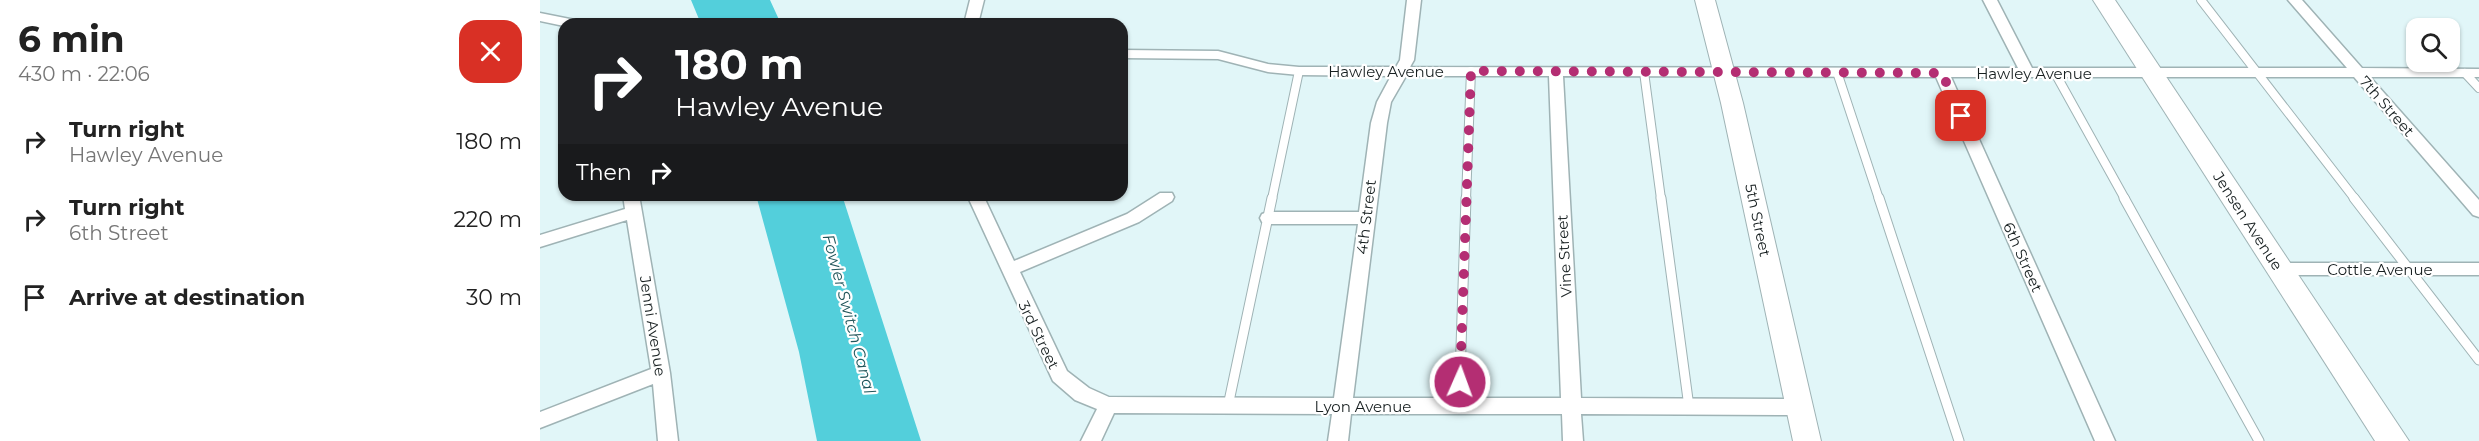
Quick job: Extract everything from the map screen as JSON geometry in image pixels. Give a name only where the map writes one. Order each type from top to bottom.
[{"type":"main road","name":"Jensen Avenue","points":[[2104,0],[2394,441]]},
{"type":"street","points":[[972,18],[977,0]]},
{"type":"street","name":"4th Street","points":[[1338,441],[1365,218],[1384,102],[1407,60],[1414,0]]},
{"type":"street","name":"5th Street","points":[[1705,0],[1724,71],[1807,441]]},
{"type":"street","points":[[1990,0],[2028,73]]},
{"type":"street","name":"7th Street","points":[[2295,0],[2479,211]]},
{"type":"street","points":[[540,17],[558,21]]},
{"type":"street","name":"Hawley Avenue","points":[[1128,54],[1218,55],[1268,68],[1299,71],[2472,73]]},
{"type":"street","name":"Vine Street","points":[[1556,71],[1573,441]]},
{"type":"street","name":"6th Street","points":[[1942,73],[2105,441]]},
{"type":"street","points":[[1009,270],[1133,218],[1166,197]]},
{"type":"street","name":"3rd Street","points":[[978,201],[1060,376],[1082,394],[1108,405]]},
{"type":"street","name":"Jenni Avenue","points":[[540,241],[632,204],[661,373],[668,441]]},
{"type":"street","points":[[1268,218],[1365,218]]},
{"type":"street","name":"Cottle Avenue","points":[[2280,269],[2479,269]]},
{"type":"street","points":[[540,420],[661,373]]},
{"type":"street","points":[[1091,441],[1108,405]]},
{"type":"street","name":"Lyon Avenue","points":[[1108,405],[1799,407]]},
{"type":"lane","points":[[2201,0],[2479,360]]},
{"type":"lane","points":[[1228,406],[1299,71]]},
{"type":"lane","points":[[1459,406],[1471,71]]},
{"type":"lane","points":[[1644,72],[1689,407]]},
{"type":"lane","points":[[1837,72],[1959,441]]},
{"type":"lane","points":[[2055,73],[2259,441]]},
{"type":"lane","points":[[2472,73],[2479,88]]},
{"type":"water","points":[[691,0],[770,0],[778,18],[698,18]]},
{"type":"water","name":"Fowler Switch Canal","points":[[758,201],[844,201],[921,441],[817,441],[799,352]]},
{"type":"route","points":[[1460,382],[1471,71],[1942,73],[1961,116]]}]
